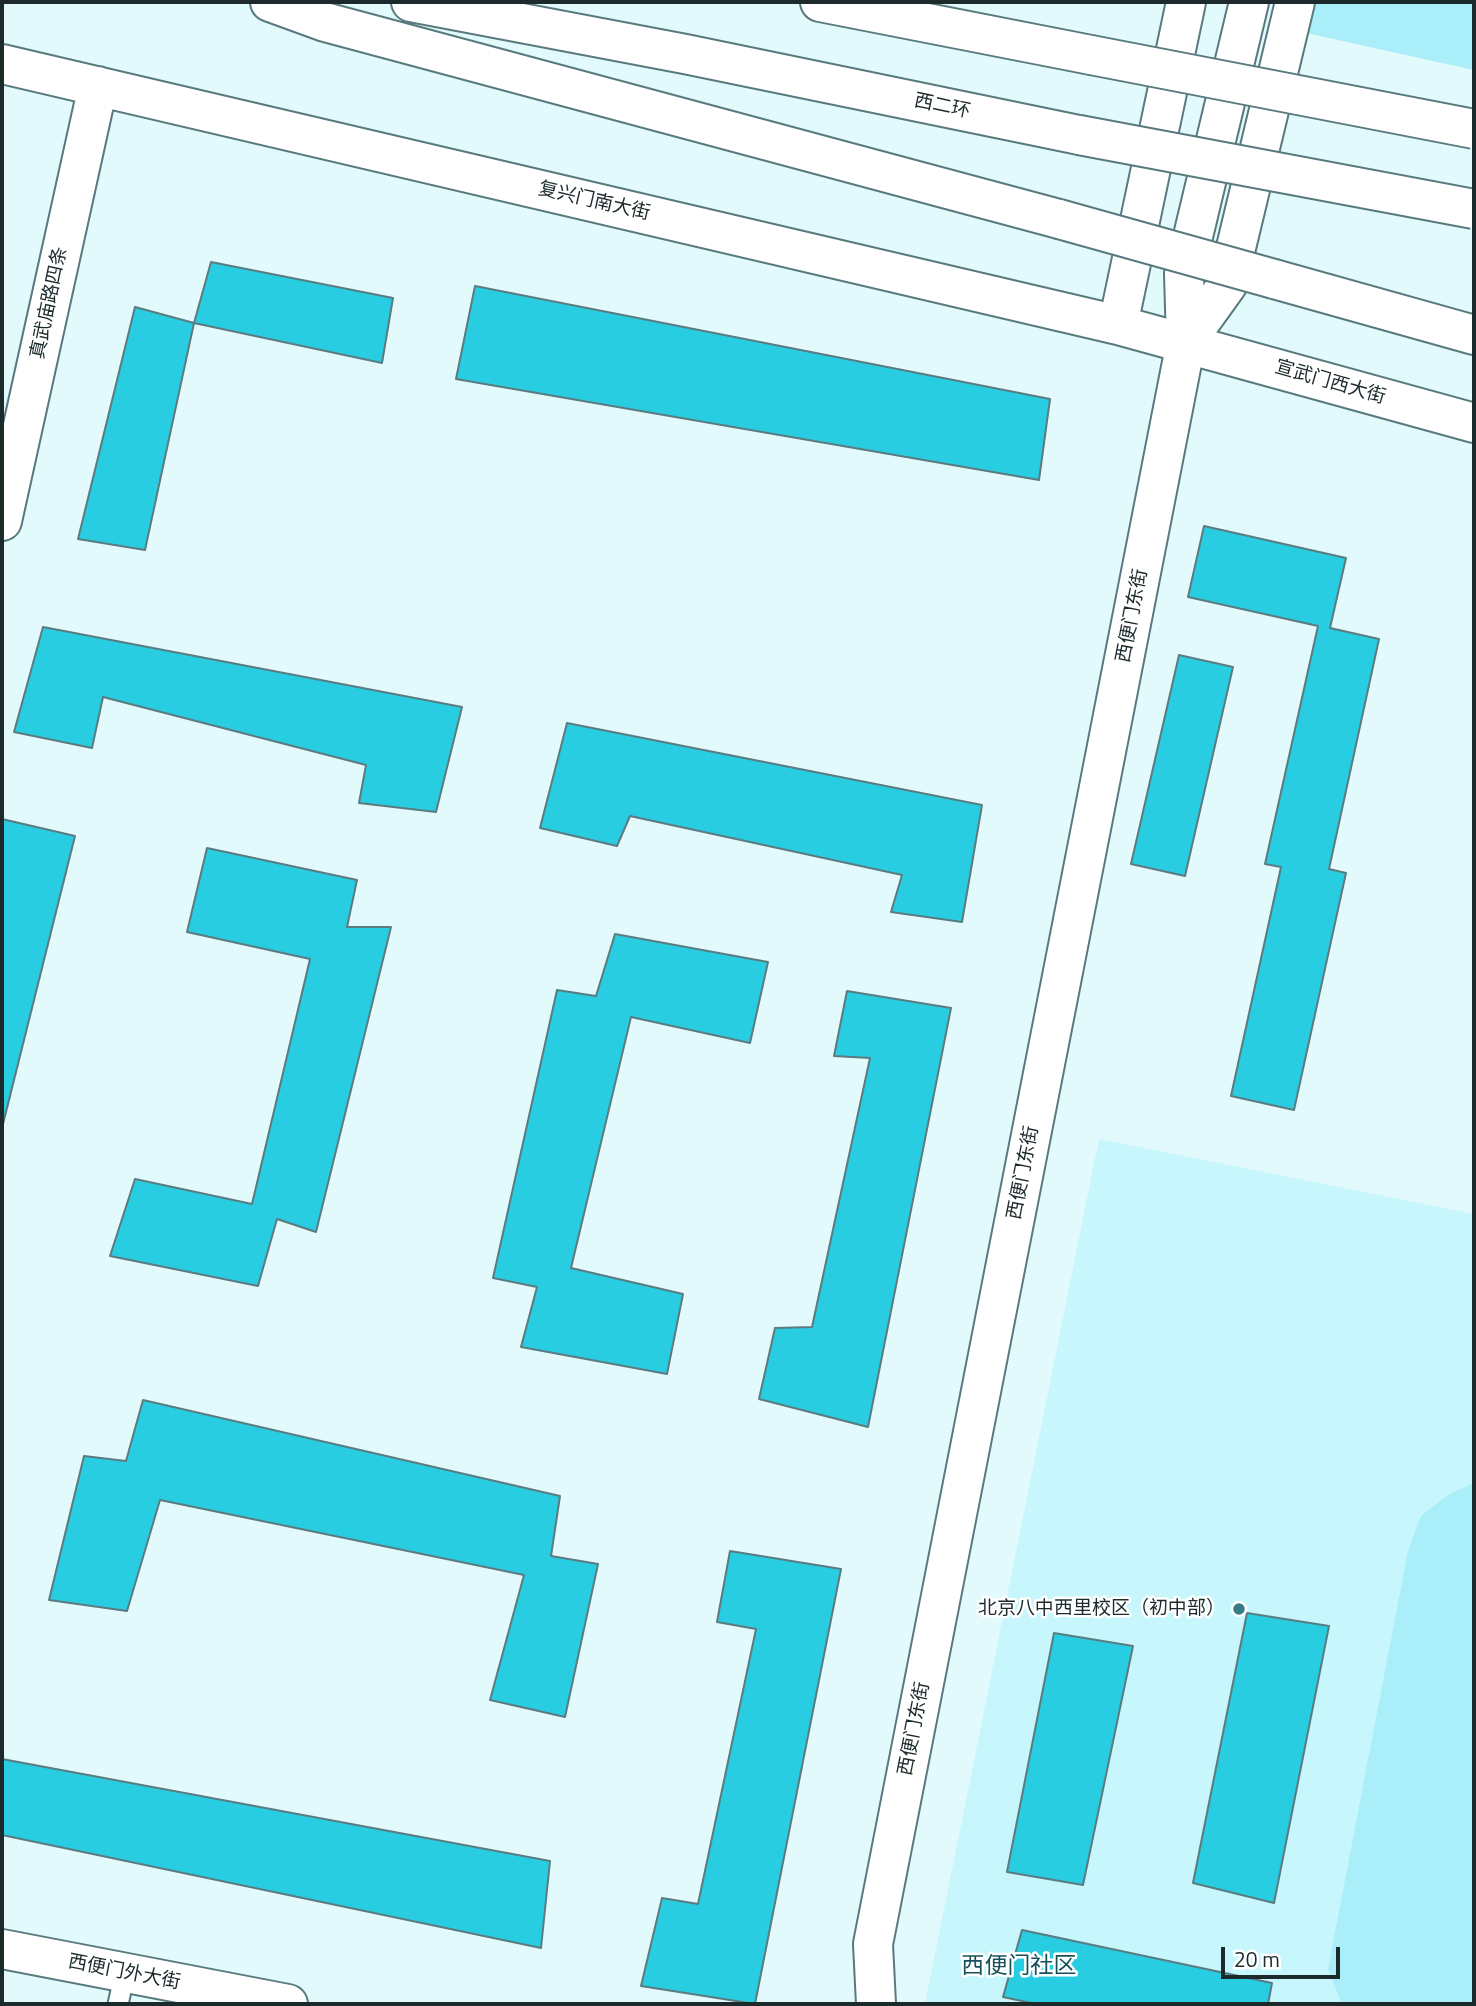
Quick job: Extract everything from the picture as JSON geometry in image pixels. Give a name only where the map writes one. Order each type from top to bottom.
[{"type":"main road","points":[[270,2],[378,37],[1059,219],[1474,335]]},
{"type":"main road","name":"西二环","points":[[411,2],[685,54],[1079,135],[1474,209]]},
{"type":"main road","points":[[820,2],[1474,130]]},
{"type":"main road","points":[[1118,325],[1186,2]]},
{"type":"main road","name":"西便门东街","points":[[876,2004],[873,1944],[1186,342],[1184,274],[1250,2]]},
{"type":"main road","name":"西便门东街","points":[[1186,342],[1227,285],[1296,2]]},
{"type":"main road","name":"复兴门南大街","points":[[2,64],[1186,342]]},
{"type":"main road","name":"真武庙路四条","points":[[2,521],[99,86]]},
{"type":"main road","name":"宣武门西大街","points":[[1186,342],[1474,423]]},
{"type":"main road","name":"西便门外大街","points":[[2,1949],[122,1989],[288,2004]]},
{"type":"shaded area","points":[[1314,2],[1474,2],[1474,70],[1306,33]]},
{"type":"shaded area","name":"北京八中西里校区（初中部）","points":[[1099,1139],[1474,1214],[1474,2004],[925,2004]]},
{"type":"shaded area","points":[[1474,1483],[1474,2004],[1342,2004],[1328,1969],[1408,1551],[1421,1516],[1448,1495]]},
{"type":"building","points":[[211,262],[393,298],[382,363],[194,323]]},
{"type":"building","points":[[475,286],[1050,399],[1039,480],[456,379]]},
{"type":"building","points":[[135,307],[194,323],[145,550],[78,539]]},
{"type":"building","points":[[1204,526],[1346,558],[1330,628],[1379,639],[1329,869],[1346,873],[1294,1110],[1231,1096],[1281,867],[1265,864],[1318,626],[1188,597]]},
{"type":"building","points":[[43,627],[462,707],[436,812],[359,803],[366,765],[103,697],[92,748],[14,732]]},
{"type":"building","points":[[1179,655],[1233,667],[1185,876],[1131,864]]},
{"type":"building","points":[[567,723],[982,805],[962,922],[891,912],[902,875],[630,816],[617,846],[540,828]]},
{"type":"building","points":[[2,819],[75,836],[2,1128]]},
{"type":"building","points":[[207,848],[357,880],[347,927],[391,927],[316,1232],[277,1219],[258,1286],[110,1256],[135,1179],[252,1204],[310,959],[187,932]]},
{"type":"building","points":[[615,934],[768,962],[750,1043],[631,1017],[571,1268],[683,1294],[667,1374],[521,1347],[537,1287],[493,1278],[557,990],[596,996]]},
{"type":"building","points":[[847,991],[951,1008],[868,1427],[759,1399],[775,1328],[812,1327],[870,1058],[834,1056]]},
{"type":"building","points":[[143,1400],[560,1496],[551,1556],[598,1564],[565,1717],[490,1700],[524,1575],[160,1500],[127,1611],[49,1600],[84,1456],[126,1461]]},
{"type":"building","points":[[730,1551],[841,1569],[755,2004],[641,1986],[662,1898],[698,1904],[756,1629],[717,1622]]},
{"type":"building","points":[[1247,1613],[1329,1626],[1274,1903],[1193,1883]]},
{"type":"building","points":[[1054,1633],[1133,1646],[1083,1885],[1007,1872]]},
{"type":"building","points":[[2,1759],[550,1861],[541,1948],[2,1835]]},
{"type":"building","points":[[1022,1930],[1272,1983],[1268,2004],[1036,2004],[1003,1997]]},
{"type":"place","name":"北京八中西里校区（初中部）","points":[[1239,1609]]},
{"type":"district","name":"西便门社区","points":[[1019,1967]]}]
